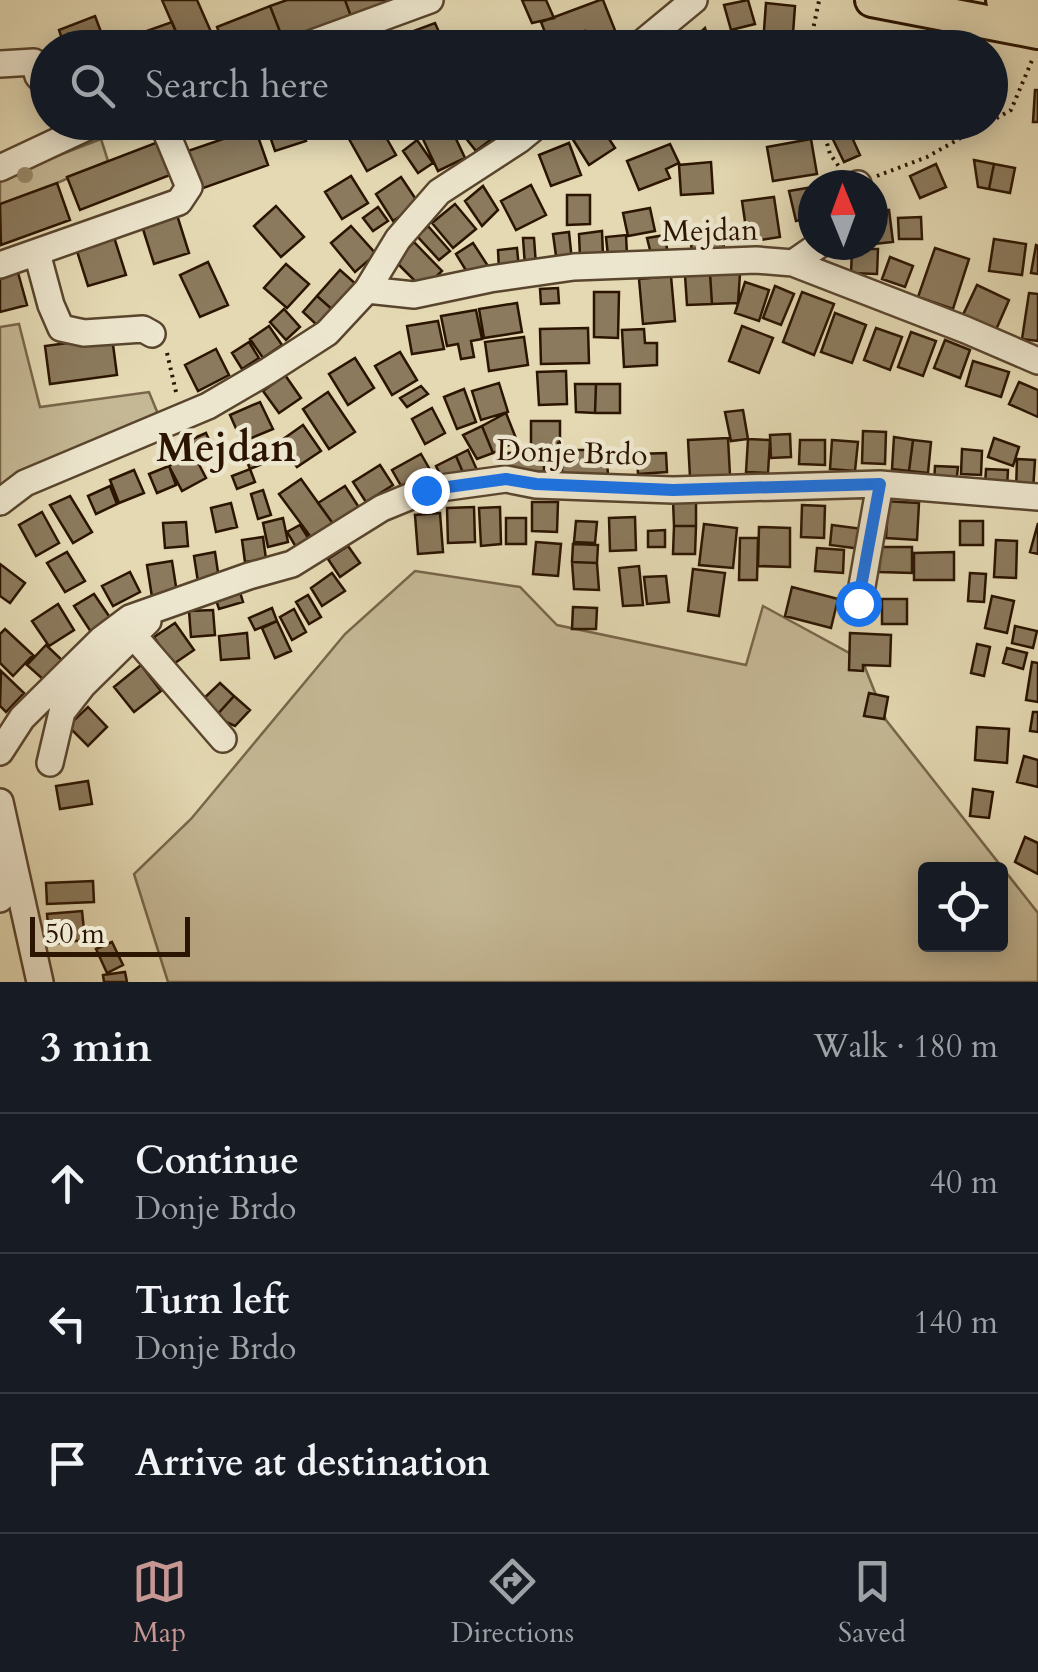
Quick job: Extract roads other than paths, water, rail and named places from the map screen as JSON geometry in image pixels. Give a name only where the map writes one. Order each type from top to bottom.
[{"type":"main road","points":[[872,0],[986,30]]},
{"type":"main road","points":[[1003,0],[1038,6]]},
{"type":"main road","points":[[1008,36],[1036,43]]},
{"type":"street","points":[[348,30],[430,0]]},
{"type":"street","points":[[658,30],[694,0]]},
{"type":"street","points":[[0,64],[30,62]]},
{"type":"street","points":[[0,168],[46,140]]},
{"type":"street","points":[[0,265],[179,202],[189,187],[169,140]]},
{"type":"street","points":[[0,502],[24,483],[185,416],[268,371],[326,333],[367,290],[398,239],[439,192],[519,140]]},
{"type":"street","points":[[37,253],[51,306],[62,328],[84,332],[143,330],[152,334]]},
{"type":"street","name":"Mejdan","points":[[367,290],[414,295],[574,267],[756,260],[792,264],[1038,361]]},
{"type":"street","points":[[792,264],[798,260]]},
{"type":"street","name":"Donje Brdo","points":[[0,752],[22,718],[102,639],[130,618],[292,564],[382,508],[426,490],[506,479],[536,484],[673,490],[880,484],[1038,497]]},
{"type":"street","points":[[858,603],[880,484]]},
{"type":"street","name":"Donje Brdo","points":[[50,763],[62,712],[82,685],[167,604]]},
{"type":"street","points":[[133,636],[223,739]]},
{"type":"street","points":[[0,802],[40,982]]},
{"type":"street","points":[[0,899],[12,854]]},
{"type":"district","name":"Mejdan","points":[[226,448]]}]
